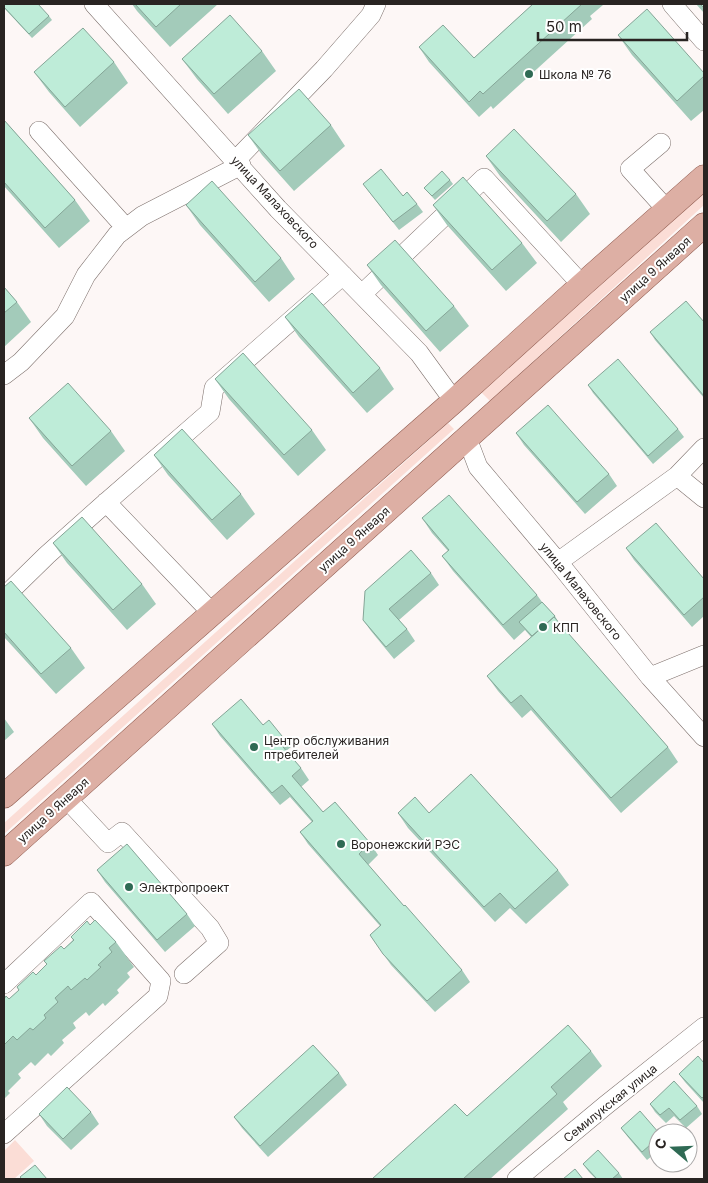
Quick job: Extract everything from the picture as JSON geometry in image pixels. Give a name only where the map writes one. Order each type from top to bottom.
[{"type":"main road","points":[[4,796],[454,401],[704,177]]},
{"type":"main road","name":"улица 9 Января","points":[[4,854],[704,225]]},
{"type":"street","name":"улица Малаховского","points":[[94,4],[278,209],[419,353],[454,401]]},
{"type":"street","points":[[4,376],[21,362],[65,316],[86,275],[117,235],[142,216],[238,163],[371,15],[376,4]]},
{"type":"street","points":[[672,4],[704,40]]},
{"type":"street","points":[[39,131],[126,228]]},
{"type":"street","points":[[661,143],[630,169],[667,210]]},
{"type":"street","points":[[362,294],[484,178],[582,285]]},
{"type":"street","points":[[4,597],[106,502],[210,412],[214,388],[343,275]]},
{"type":"street","name":"улица Малаховского","points":[[467,438],[478,467],[558,562],[650,677],[704,737]]},
{"type":"street","points":[[558,562],[677,476],[704,448]]},
{"type":"street","points":[[677,476],[704,498]]},
{"type":"street","points":[[106,502],[212,613]]},
{"type":"street","points":[[650,677],[704,655]]},
{"type":"street","points":[[66,798],[108,843],[122,832],[210,928],[219,943],[184,974]]},
{"type":"street","points":[[4,984],[92,902],[161,980],[158,996],[4,1134]]},
{"type":"street","name":"Семилукская улица","points":[[517,1179],[704,1027]]},
{"type":"shaded area","points":[[704,191],[704,205],[490,401],[480,391]]},
{"type":"shaded area","points":[[448,423],[454,429],[4,834],[4,823]]},
{"type":"shaded area","points":[[15,1140],[34,1161],[14,1179],[4,1179],[4,1151]]},
{"type":"building","points":[[4,4],[38,4],[49,16],[29,34],[4,7]]},
{"type":"building","points":[[135,4],[181,4],[156,27]]},
{"type":"building","points":[[533,4],[582,4],[483,94],[480,91],[469,102],[419,47],[443,25],[474,58]]},
{"type":"building","points":[[647,9],[704,73],[704,76],[677,101],[618,35]]},
{"type":"building","points":[[230,15],[262,51],[214,94],[182,59]]},
{"type":"building","points":[[83,28],[114,62],[65,107],[34,72]]},
{"type":"building","points":[[299,89],[331,125],[280,171],[248,135]]},
{"type":"building","points":[[4,120],[75,200],[45,228],[4,182]]},
{"type":"building","points":[[514,129],[576,194],[547,221],[486,156]]},
{"type":"building","points":[[381,169],[403,196],[407,192],[417,204],[393,222],[363,184]]},
{"type":"building","points":[[442,171],[450,180],[432,196],[424,188]]},
{"type":"building","points":[[463,177],[522,243],[492,270],[433,205]]},
{"type":"building","points":[[212,181],[281,258],[255,282],[186,205]]},
{"type":"building","points":[[395,240],[454,306],[426,331],[367,265]]},
{"type":"building","points":[[4,287],[17,302],[4,313]]},
{"type":"building","points":[[312,293],[380,368],[353,393],[285,317]]},
{"type":"building","points":[[686,301],[704,322],[704,396],[650,332]]},
{"type":"building","points":[[243,353],[312,430],[284,455],[215,379]]},
{"type":"building","points":[[618,359],[678,429],[648,456],[588,385]]},
{"type":"building","points":[[68,383],[111,431],[72,466],[29,418]]},
{"type":"building","points":[[548,405],[609,474],[577,502],[516,433]]},
{"type":"building","points":[[182,429],[241,494],[212,520],[154,455]]},
{"type":"building","points":[[449,495],[537,595],[503,625],[442,556],[449,550],[422,518]]},
{"type":"building","points":[[82,517],[142,584],[113,610],[53,543]]},
{"type":"building","points":[[656,523],[704,579],[704,597],[684,615],[626,548]]},
{"type":"building","points":[[411,550],[431,573],[389,609],[407,629],[386,647],[363,620],[365,591]]},
{"type":"building","points":[[11,581],[71,648],[41,674],[4,632],[4,587]]},
{"type":"building","points":[[542,602],[555,616],[532,636],[519,622]]},
{"type":"building","points":[[554,617],[668,747],[611,798],[521,695],[511,703],[487,676]]},
{"type":"building","points":[[241,699],[263,725],[269,720],[282,736],[277,740],[301,768],[292,776],[323,812],[335,802],[370,843],[359,854],[462,970],[427,1001],[383,954],[370,935],[381,925],[300,832],[313,821],[282,785],[272,793],[212,724]]},
{"type":"building","points":[[471,774],[558,870],[515,909],[500,893],[484,907],[398,813],[415,797],[429,813]]},
{"type":"building","points":[[127,844],[187,914],[157,940],[97,870]]},
{"type":"building","points":[[95,920],[116,942],[109,948],[112,952],[98,965],[101,967],[87,980],[85,978],[71,990],[68,986],[55,998],[58,1002],[44,1015],[46,1018],[33,1030],[30,1028],[17,1040],[13,1036],[4,1045],[4,999],[6,996],[9,999],[19,990],[17,987],[33,972],[36,975],[47,964],[44,961],[61,946],[64,949],[74,940],[71,937],[87,921],[90,925]]},
{"type":"building","points":[[568,1025],[591,1051],[551,1087],[557,1094],[463,1179],[372,1179],[455,1104],[467,1116]]},
{"type":"building","points":[[313,1045],[339,1073],[260,1146],[234,1117]]},
{"type":"building","points":[[698,1056],[704,1063],[704,1096],[702,1098],[679,1074]]},
{"type":"building","points":[[674,1081],[697,1106],[680,1120],[669,1108],[660,1115],[650,1104]]},
{"type":"building","points":[[67,1087],[91,1112],[63,1139],[39,1114]]},
{"type":"building","points":[[640,1111],[650,1123],[648,1123],[648,1147],[642,1152],[621,1128]]},
{"type":"building","points":[[598,1150],[619,1173],[612,1179],[597,1179],[583,1164]]},
{"type":"building","points":[[35,1165],[47,1179],[22,1179],[20,1177]]},
{"type":"building","points":[[575,1169],[583,1179],[563,1179]]},
{"type":"place","name":"Школа № 76","points":[[529,74]]},
{"type":"place","name":"КПП","points":[[543,627]]},
{"type":"place","name":"Центр обслуживания птребителей","points":[[254,747]]},
{"type":"place","name":"Воронежский РЭС","points":[[341,844]]},
{"type":"place","name":"Электропроект","points":[[129,887]]}]
